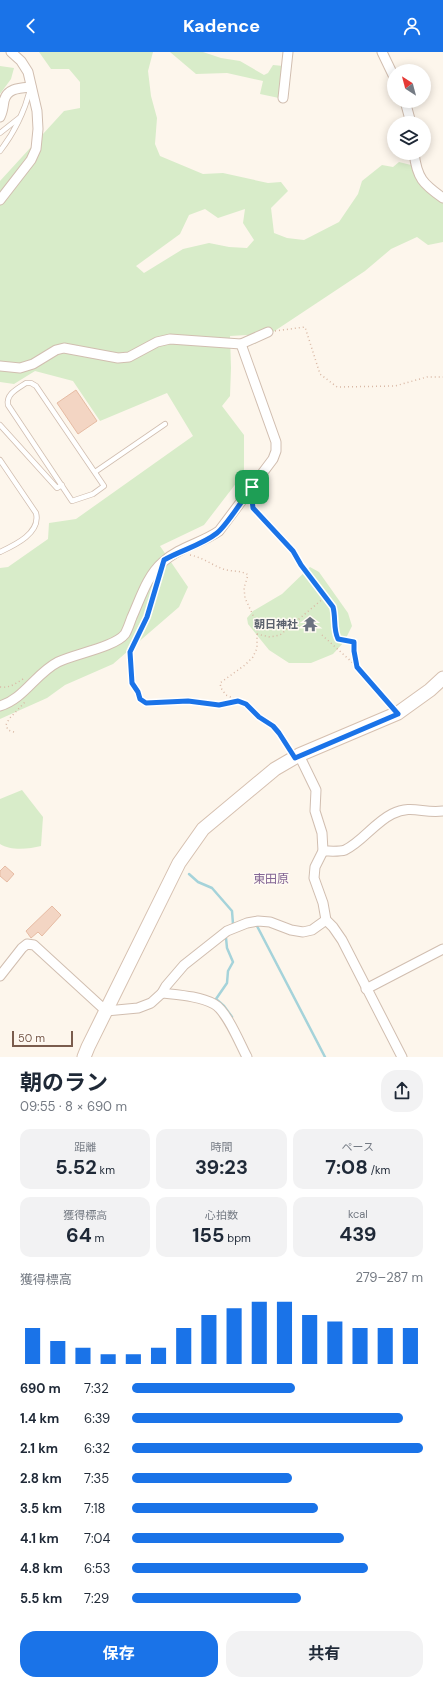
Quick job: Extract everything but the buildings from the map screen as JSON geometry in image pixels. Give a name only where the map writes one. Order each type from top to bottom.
[{"type":"street","points":[[0,200],[31,160],[36,149],[38,111],[28,72],[21,61],[11,52]]},
{"type":"street","points":[[283,98],[288,52]]},
{"type":"street","points":[[382,52],[388,64]]},
{"type":"street","points":[[0,117],[4,108],[6,95],[12,90],[31,87]]},
{"type":"street","points":[[416,160],[419,174],[426,187],[443,198]]},
{"type":"street","points":[[0,366],[20,368],[33,364],[56,350],[64,348],[118,358],[129,357],[157,342],[170,339],[241,344],[268,332]]},
{"type":"street","points":[[0,706],[20,695],[50,667],[59,662],[115,641],[124,634],[152,574],[164,560],[211,537],[219,531],[273,459],[276,451],[276,442],[241,344]]},
{"type":"street","points":[[84,1057],[179,863],[203,829],[275,769],[297,757],[398,714],[430,690],[443,678]]},
{"type":"street","points":[[297,757],[316,790],[315,811],[322,833],[323,851],[315,867],[314,878],[323,903],[326,920],[342,940],[402,1057]]},
{"type":"street","points":[[323,851],[344,850],[390,814],[412,808],[437,812],[443,811]]},
{"type":"street","points":[[0,976],[22,948],[27,944],[34,945],[106,1011],[138,1008],[151,1003],[162,993],[184,965],[227,931],[247,923],[270,922],[291,930],[303,932],[312,930],[326,920]]},
{"type":"street","points":[[366,989],[443,950]]},
{"type":"street","points":[[162,993],[198,999],[215,1004],[229,1023],[247,1057]]},
{"type":"lane","points":[[0,151],[11,137],[21,117],[31,87]]},
{"type":"lane","points":[[0,133],[21,117]]},
{"type":"lane","points":[[26,383],[31,383],[36,386],[104,486],[93,494],[72,501],[62,485],[8,405],[8,397],[10,394],[26,383]]},
{"type":"lane","points":[[95,472],[165,424]]},
{"type":"lane","points":[[0,425],[8,432],[57,488],[62,485]]},
{"type":"lane","points":[[0,460],[36,513],[38,519],[34,530],[0,552]]},
{"type":"path","points":[[268,332],[305,327],[320,374],[337,387],[395,386],[427,377],[443,377]]},
{"type":"path","points":[[252,487],[254,493],[252,500],[253,508],[293,551],[301,565],[333,607],[335,614],[335,633],[338,639],[354,642],[357,667]]},
{"type":"path","points":[[176,553],[197,556],[224,570],[245,572],[248,575],[244,588],[245,598],[257,624],[256,648],[253,657],[220,683],[226,695],[246,704],[259,717],[273,726],[297,757]]},
{"type":"path","points":[[158,579],[147,617],[130,652],[132,683],[138,692],[140,699],[146,703],[188,701],[219,705],[238,701]]},
{"type":"path","points":[[257,634],[270,637],[280,635],[325,597]]},
{"type":"path","points":[[322,635],[357,667],[398,714]]},
{"type":"path","points":[[0,687],[13,685],[24,679]]},
{"type":"path","points":[[14,732],[8,730],[6,725],[8,719],[21,708],[29,697]]},
{"type":"green space","points":[[39,52],[153,52],[148,71],[151,96],[157,118],[155,144],[160,156],[203,174],[223,173],[268,183],[281,182],[288,191],[271,208],[274,233],[287,238],[304,240],[339,222],[358,194],[362,181],[382,165],[393,167],[399,162],[415,166],[418,181],[443,195],[443,242],[428,245],[417,237],[391,249],[365,271],[255,344],[247,335],[230,336],[230,396],[222,406],[244,435],[244,473],[204,525],[160,546],[188,587],[179,607],[113,664],[65,685],[47,698],[0,719],[0,568],[8,567],[48,539],[49,523],[76,519],[193,436],[167,393],[100,421],[73,381],[35,371],[14,384],[0,382],[0,181],[64,111],[80,108],[80,82],[69,69],[51,69]],"holes":[[[205,209],[218,218],[245,209],[243,223],[254,240],[247,248],[229,247],[209,243],[183,249],[144,273],[136,266],[180,234],[189,215]]]},
{"type":"green space","points":[[170,52],[203,52],[221,58],[240,61],[264,75],[268,73],[273,65],[283,66],[279,98],[260,94],[263,81],[227,73],[196,74]]},
{"type":"green space","points":[[0,66],[14,68],[11,79],[0,94]]},
{"type":"green space","points":[[310,567],[319,572],[348,613],[352,626],[344,642],[333,654],[311,663],[289,663],[269,650],[248,624],[247,618],[253,611],[282,594]]},
{"type":"green space","points":[[22,790],[43,817],[41,846],[26,849],[9,848],[0,844],[0,799]]},
{"type":"waterway","points":[[189,874],[198,882],[212,888],[232,911],[233,924]]},
{"type":"waterway","points":[[257,926],[325,1057]]},
{"type":"waterway","points":[[226,938],[227,948],[233,962],[228,971],[227,983],[216,999],[224,1006],[232,1017]]},
{"type":"place","name":"朝日神社","points":[[310,624]]},
{"type":"district","name":"東田原","points":[[271,879]]},
{"type":"route","points":[[252,487],[254,493],[252,500],[253,508],[298,557],[301,565],[333,607],[336,625],[335,633],[338,639],[342,641],[352,640],[354,642],[357,667],[398,714],[295,758],[273,726],[259,717],[246,704],[238,701],[219,705],[188,701],[146,703],[140,699],[138,692],[132,683],[130,652],[147,617],[164,560],[211,537],[219,531],[252,487]]}]
